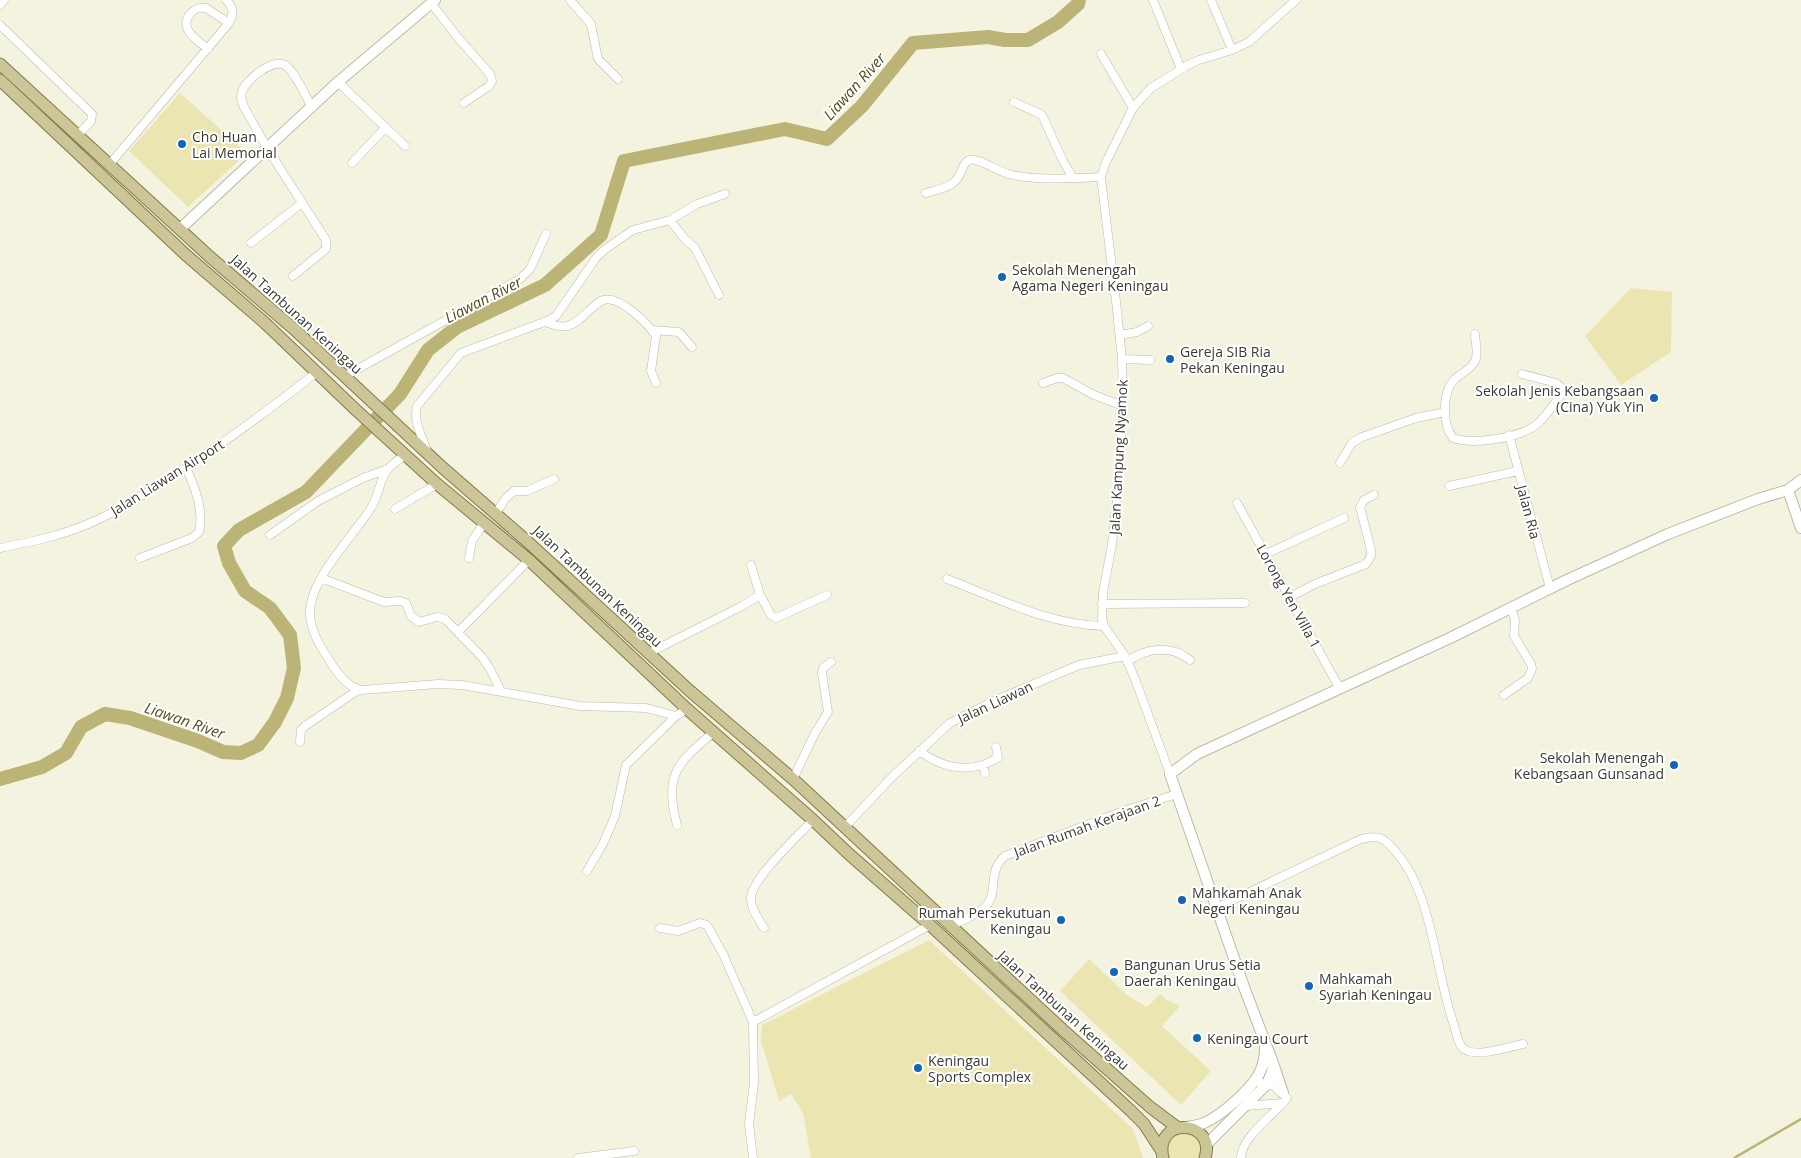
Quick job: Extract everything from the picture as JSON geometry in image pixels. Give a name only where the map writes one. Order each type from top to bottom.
[{"type":"main road","name":"Jalan Tambunan Keningau","points":[[0,64],[210,258],[294,330],[720,718],[792,779],[950,926],[1143,1101],[1181,1127],[1199,1132],[1204,1138],[1207,1153]]},
{"type":"main road","name":"Jalan Tambunan Keningau","points":[[2,86],[186,255],[265,323],[387,439],[437,484],[529,560],[688,709],[850,855],[930,924],[1131,1111],[1144,1124],[1162,1154]]},
{"type":"main road","points":[[440,464],[444,478],[482,520]]},
{"type":"main road","points":[[1162,1154],[1166,1136],[1181,1127]]},
{"type":"street","points":[[0,5],[4,0]]},
{"type":"street","points":[[109,164],[229,23],[233,14],[232,7],[226,0]]},
{"type":"street","points":[[570,0],[591,24],[598,60],[618,79]]},
{"type":"street","points":[[1153,0],[1181,69]]},
{"type":"street","points":[[1211,0],[1232,50]]},
{"type":"street","name":"Jalan Kampung Nyamok","points":[[1284,1098],[1146,706],[1126,659],[1104,626],[1102,604],[1116,515],[1123,406],[1120,335],[1101,178],[1106,162],[1133,108],[1151,88],[1199,60],[1232,50],[1255,38],[1296,0]]},
{"type":"street","points":[[180,229],[338,82],[433,1],[459,39],[488,71],[491,77],[492,81],[489,86],[464,103]]},
{"type":"street","points":[[208,49],[189,32],[186,24],[187,17],[195,9],[206,8],[229,23]]},
{"type":"street","points":[[0,25],[91,112],[93,116],[78,135]]},
{"type":"street","points":[[1101,54],[1133,108]]},
{"type":"street","points":[[293,276],[326,249],[327,244],[267,148],[242,100],[242,91],[251,78],[272,66],[284,64],[290,70],[312,107]]},
{"type":"street","points":[[338,82],[404,146]]},
{"type":"street","points":[[1014,102],[1042,115],[1073,178]]},
{"type":"street","points":[[352,163],[385,128]]},
{"type":"street","points":[[926,193],[944,187],[957,179],[966,162],[971,159],[1011,175],[1023,177],[1101,178]]},
{"type":"street","points":[[428,453],[417,424],[417,406],[458,356],[556,316],[596,258],[604,250],[633,230],[670,220],[697,204],[725,194]]},
{"type":"street","points":[[251,243],[302,203]]},
{"type":"street","points":[[670,220],[684,238],[695,248],[719,295]]},
{"type":"street","points":[[345,376],[520,279],[530,268],[546,234]]},
{"type":"street","points":[[544,322],[557,326],[568,326],[577,321],[600,301],[608,299],[620,302],[652,330],[656,336],[651,371],[656,383]]},
{"type":"street","points":[[1120,335],[1137,332],[1148,326]]},
{"type":"street","points":[[652,330],[679,332],[692,347]]},
{"type":"street","points":[[1475,334],[1475,362],[1454,380],[1449,387],[1445,399],[1445,412],[1450,436],[1454,439],[1479,440],[1525,431],[1538,423],[1563,391],[1556,383],[1522,374]]},
{"type":"street","points":[[1122,359],[1150,360]]},
{"type":"street","name":"Jalan Liawan Airport","points":[[0,548],[48,538],[89,524],[130,503],[186,467],[276,404],[317,372]]},
{"type":"street","points":[[1043,383],[1063,378],[1094,395],[1123,406]]},
{"type":"street","points":[[1340,463],[1352,443],[1362,437],[1416,418],[1445,412]]},
{"type":"street","name":"Jalan Ria","points":[[1509,435],[1550,588]]},
{"type":"street","points":[[270,535],[318,501],[363,478],[388,469],[405,455]]},
{"type":"street","points":[[140,558],[192,538],[199,532],[200,513],[198,499],[186,467]]},
{"type":"street","points":[[358,690],[345,681],[337,672],[320,646],[314,633],[310,606],[321,578],[372,508],[388,469]]},
{"type":"street","points":[[1449,486],[1518,471]]},
{"type":"street","points":[[496,513],[506,498],[514,491],[527,491],[554,479]]},
{"type":"street","points":[[1170,774],[1198,754],[1450,638],[1550,588],[1668,534],[1758,499],[1788,490],[1801,480]]},
{"type":"street","points":[[395,509],[437,484]]},
{"type":"street","points":[[1788,490],[1801,528]]},
{"type":"street","points":[[1290,597],[1315,584],[1366,564],[1371,556],[1371,550],[1360,507],[1364,500],[1374,495]]},
{"type":"street","name":"Lorong Yen Villa 1","points":[[1238,503],[1340,689]]},
{"type":"street","points":[[1266,554],[1344,518]]},
{"type":"street","points":[[469,558],[472,541],[482,520]]},
{"type":"street","points":[[458,632],[529,560]]},
{"type":"street","points":[[752,565],[760,595],[771,615],[776,618],[826,595]]},
{"type":"street","points":[[321,578],[384,602],[400,601],[406,603],[411,616],[419,622],[441,617],[482,657],[501,691]]},
{"type":"street","points":[[947,579],[1049,618],[1077,625],[1104,626]]},
{"type":"street","points":[[649,653],[760,595]]},
{"type":"street","points":[[1102,604],[1245,603]]},
{"type":"street","points":[[1504,695],[1528,678],[1532,669],[1531,664],[1514,636],[1515,620],[1511,608]]},
{"type":"street","name":"Jalan Liawan","points":[[844,828],[919,751],[950,723],[972,711],[1079,665],[1126,659],[1147,651],[1158,650],[1182,653],[1190,660]]},
{"type":"street","points":[[792,779],[828,712],[822,674],[823,668],[831,662]]},
{"type":"street","points":[[300,742],[301,730],[305,726],[358,690],[447,684],[501,691],[580,706],[646,708],[676,716]]},
{"type":"street","points":[[587,871],[601,849],[615,816],[626,764],[676,716],[688,709]]},
{"type":"street","points":[[677,825],[672,805],[672,795],[678,767],[683,759],[714,732]]},
{"type":"street","points":[[919,751],[934,762],[953,768],[984,769],[998,758],[996,747]]},
{"type":"street","name":"Jalan Rumah Kerajaan 2","points":[[950,926],[980,911],[987,905],[996,866],[1005,856],[1126,810],[1176,794]]},
{"type":"street","points":[[764,928],[751,902],[751,893],[754,885],[813,820]]},
{"type":"street","points":[[1216,908],[1361,839],[1380,837],[1404,860],[1416,882],[1429,926],[1451,1018],[1460,1045],[1464,1050],[1476,1054],[1523,1044]]},
{"type":"street","points":[[660,928],[678,931],[700,923],[707,925],[721,949],[752,1022],[754,1083],[749,1124],[754,1158]]},
{"type":"street","points":[[752,1022],[930,924]]},
{"type":"street","name":"Jalan Kampung Nyamok","points":[[1181,1127],[1199,1125],[1214,1118],[1238,1098],[1259,1074],[1264,1061],[1264,1041]]},
{"type":"street","points":[[1207,1153],[1244,1106],[1267,1084],[1272,1072],[1273,1063]]},
{"type":"street","points":[[1254,1081],[1274,1086],[1284,1098]]},
{"type":"street","points":[[1244,1106],[1284,1098]]},
{"type":"street","points":[[1241,1158],[1242,1147],[1284,1098]]},
{"type":"street","points":[[1255,1105],[1265,1111],[1265,1122]]},
{"type":"street","points":[[578,1158],[634,1151]]},
{"type":"shaded area","points":[[180,93],[247,153],[188,207],[129,151]]},
{"type":"shaded area","points":[[1631,288],[1672,292],[1671,352],[1621,385],[1585,336]]},
{"type":"shaded area","name":"Keningau Sports Complex","points":[[929,940],[1133,1129],[1143,1158],[811,1158],[803,1113],[791,1094],[779,1101],[761,1041],[762,1025]]},
{"type":"shaded area","points":[[1089,959],[1128,996],[1147,1007],[1160,994],[1167,1000],[1180,1006],[1162,1026],[1211,1071],[1181,1105],[1060,991]]},
{"type":"shaded area","points":[[1185,1131],[1196,1138],[1200,1145],[1198,1158],[1169,1158],[1167,1148],[1170,1140],[1172,1137]]},
{"type":"waterway","name":"Liawan River","points":[[0,779],[42,767],[66,753],[81,727],[105,714],[130,718],[198,741],[223,752],[241,753],[258,745],[275,722],[287,698],[294,668],[290,635],[270,608],[245,591],[229,563],[224,546],[239,530],[306,492],[400,394],[428,350],[457,327],[545,285],[601,235],[624,161],[785,129],[827,139],[862,106],[913,43],[988,37],[1005,40],[1028,40],[1058,22],[1078,4],[1079,0]]},
{"type":"waterway","points":[[1734,1158],[1801,1119]]},
{"type":"place","name":"Cho Huan Lai Memorial","points":[[182,144]]},
{"type":"place","name":"Sekolah Menengah Agama Negeri Keningau","points":[[1002,277]]},
{"type":"place","name":"Gereja SIB Ria Pekan Keningau","points":[[1170,359]]},
{"type":"place","name":"Sekolah Jenis Kebangsaan (Cina) Yuk Yin","points":[[1654,398]]},
{"type":"place","name":"Sekolah Menengah Kebangsaan Gunsanad","points":[[1674,765]]},
{"type":"place","name":"Mahkamah Anak Negeri Keningau","points":[[1182,900]]},
{"type":"place","name":"Rumah Persekutuan Keningau","points":[[1061,920]]},
{"type":"place","name":"Bangunan Urus Setia Daerah Keningau","points":[[1114,972]]},
{"type":"place","name":"Mahkamah Syariah Keningau","points":[[1309,986]]},
{"type":"place","name":"Keningau Court","points":[[1197,1038]]},
{"type":"place","name":"Keningau Sports Complex","points":[[918,1068]]}]
